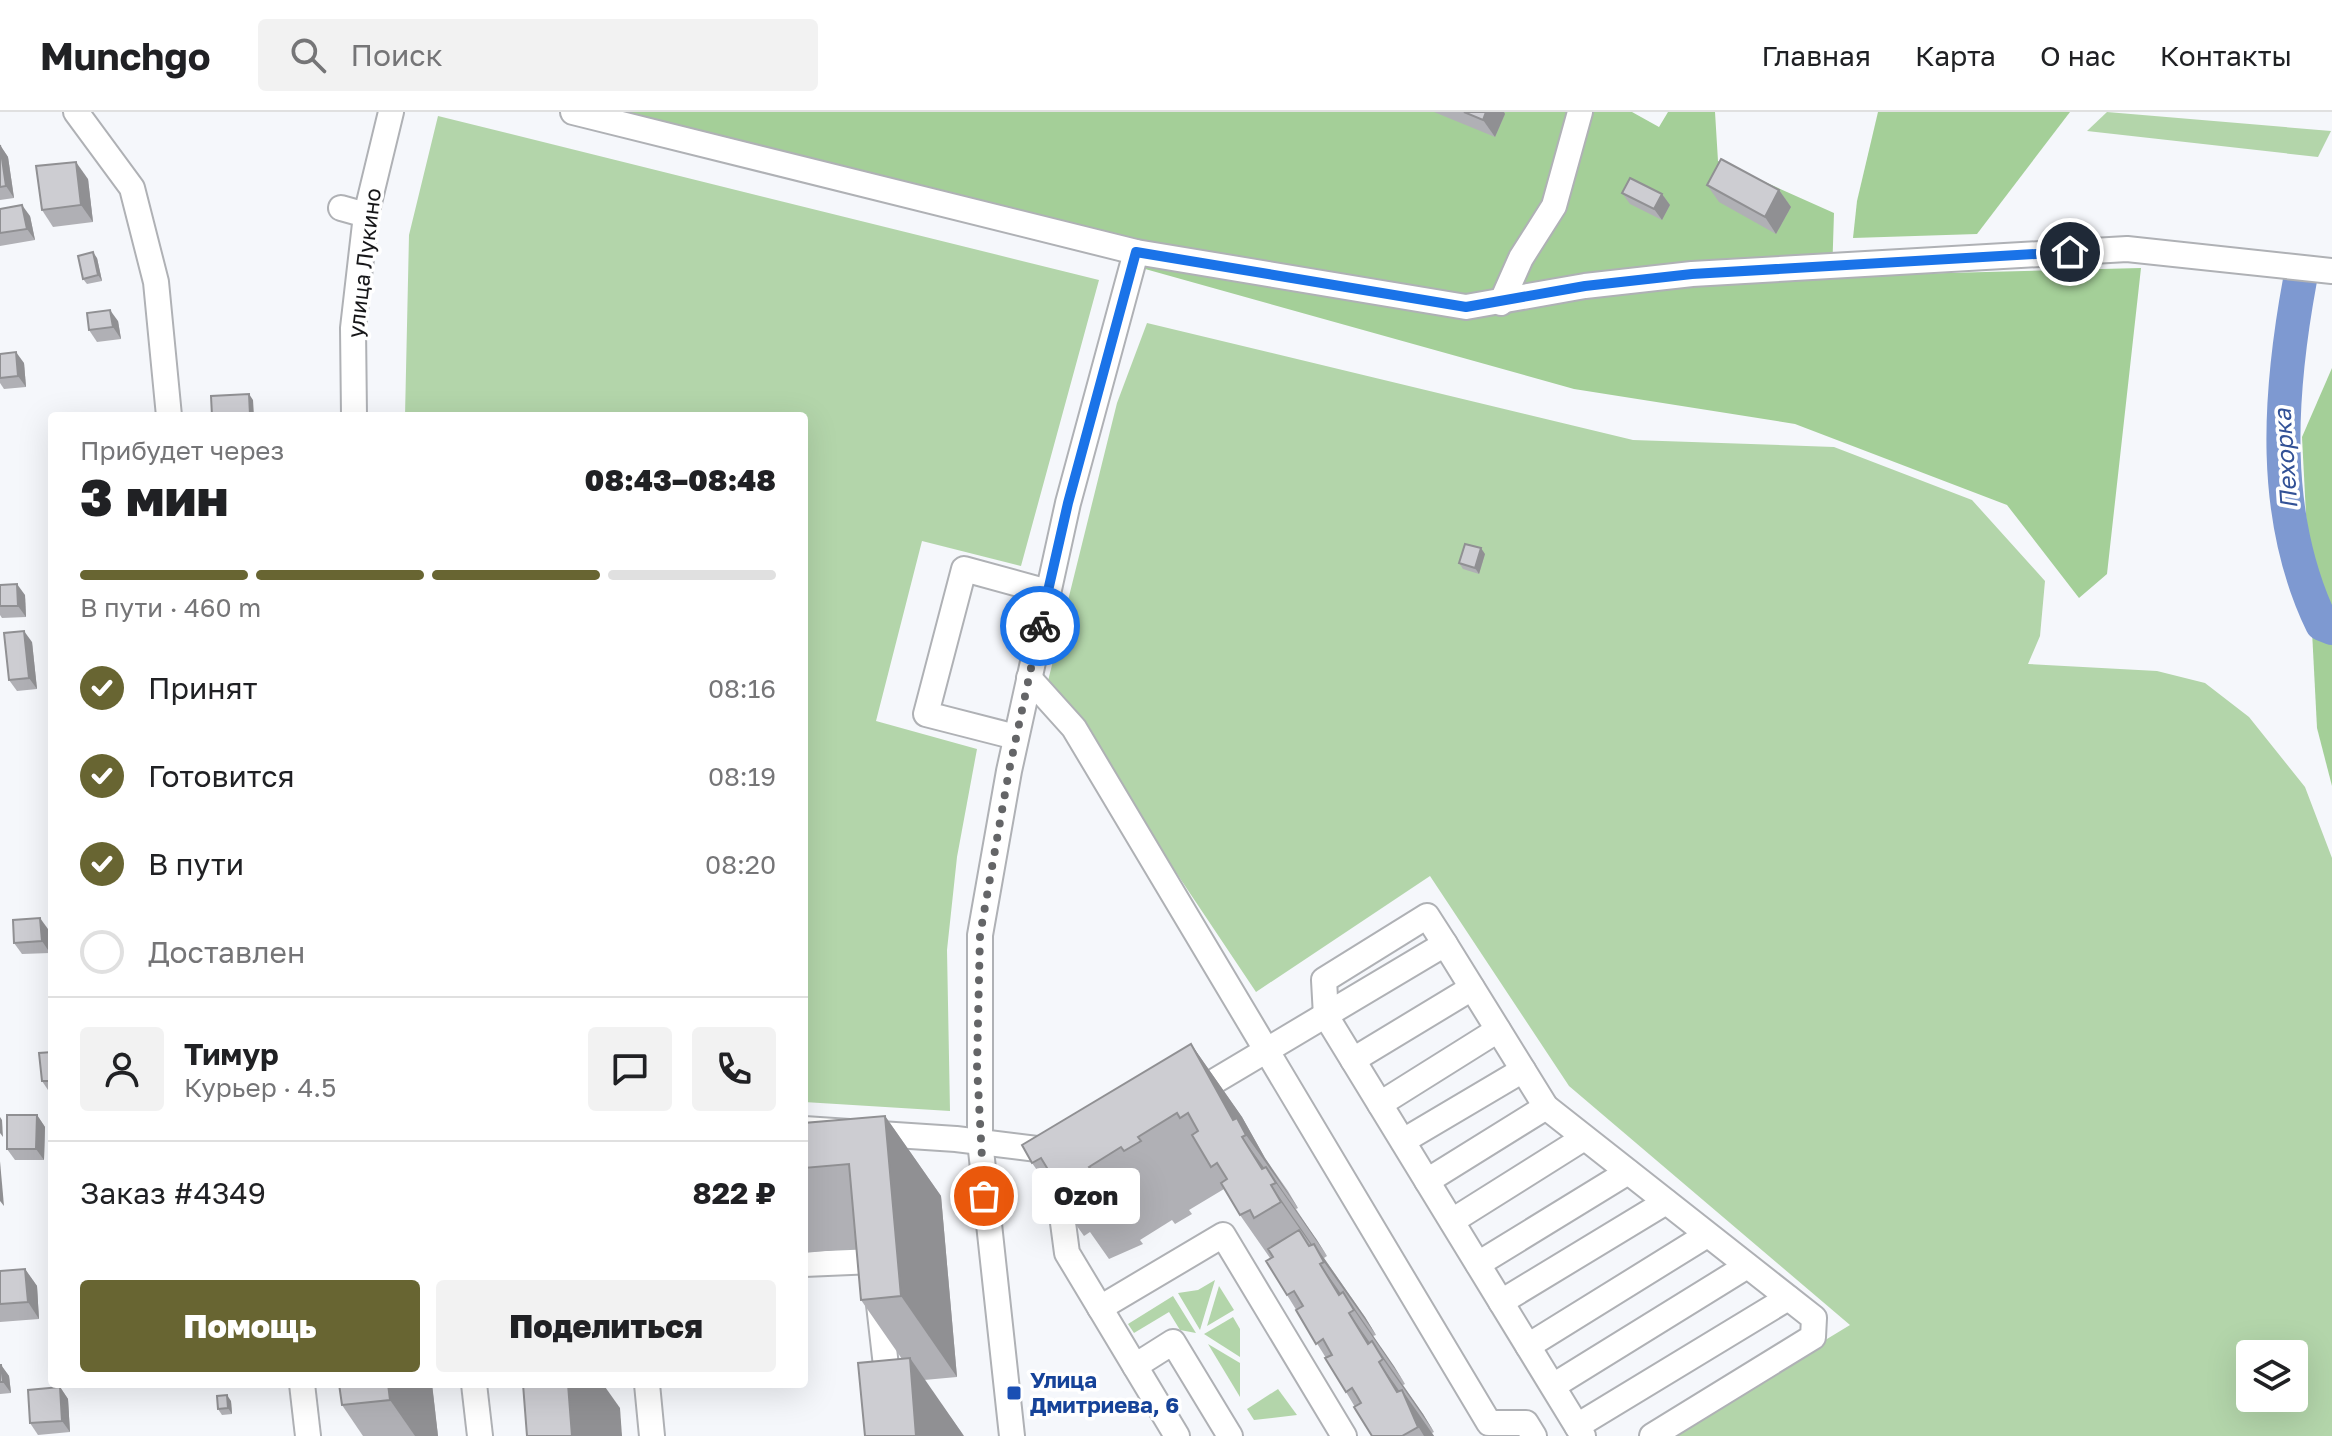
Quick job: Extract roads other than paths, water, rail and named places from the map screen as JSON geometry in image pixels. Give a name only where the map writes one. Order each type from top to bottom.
[{"type":"street","points":[[76,112],[132,188],[156,282],[169,412]]},
{"type":"street","name":"улица Лукино","points":[[354,412],[353,328],[366,215],[391,112]]},
{"type":"street","points":[[573,112],[1136,252],[1466,307],[1585,286],[1692,274],[2127,249],[2332,271]]},
{"type":"street","points":[[1501,303],[1521,258],[1554,206],[1580,112]]},
{"type":"street","points":[[341,208],[366,215]]},
{"type":"street","points":[[1012,1436],[980,1141],[977,1066],[980,935],[1016,737],[1071,488],[1136,252]]},
{"type":"street","points":[[1016,737],[926,714],[964,569],[1048,592]]},
{"type":"street","points":[[1029,678],[1074,728],[1493,1430],[1526,1423],[1534,1436]]},
{"type":"street","points":[[1652,1436],[1813,1337],[1814,1318],[1546,1107],[1427,916],[1324,980],[1326,1016],[1580,1431],[1788,1298]]},
{"type":"street","points":[[1168,1109],[1445,944]]},
{"type":"street","points":[[1353,1060],[1472,988]]},
{"type":"street","points":[[1380,1104],[1498,1030]]},
{"type":"street","points":[[1403,1141],[1523,1070]]},
{"type":"street","points":[[1427,1181],[1546,1107]]},
{"type":"street","points":[[808,1129],[1065,1150],[1065,1245],[1177,1436]]},
{"type":"street","points":[[1452,1221],[1584,1138]]},
{"type":"street","points":[[1478,1264],[1628,1172]]},
{"type":"street","points":[[1501,1302],[1666,1202]]},
{"type":"street","points":[[1100,1308],[1223,1235],[1344,1436]]},
{"type":"street","points":[[1528,1346],[1707,1235]]},
{"type":"street","points":[[808,1264],[874,1261],[894,1436]]},
{"type":"street","points":[[1553,1386],[1747,1266]]},
{"type":"street","points":[[1135,1366],[1173,1342],[1230,1436]]},
{"type":"street","points":[[302,1388],[308,1436]]},
{"type":"street","points":[[474,1388],[480,1436]]},
{"type":"street","points":[[647,1388],[652,1436]]},
{"type":"waterway","name":"Пехорка","points":[[2300,280],[2284,410],[2287,498],[2305,583],[2322,624],[2332,628]]},
{"type":"place","name":"Ozon","points":[[984,1196]]},
{"type":"place","name":"Улица Дмитриева, 6","points":[[1014,1393]]}]
